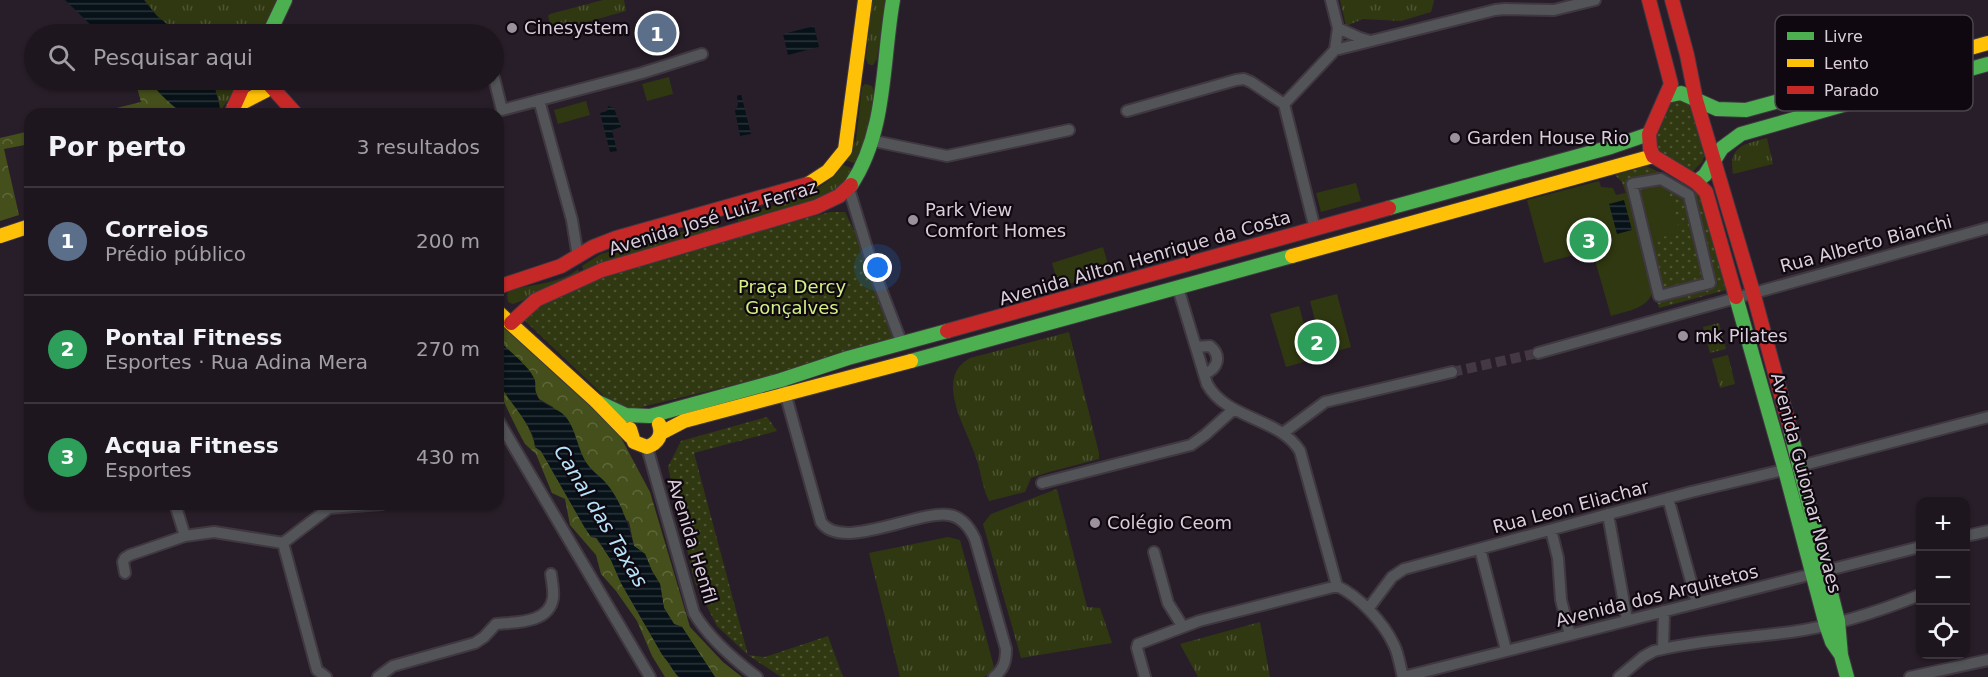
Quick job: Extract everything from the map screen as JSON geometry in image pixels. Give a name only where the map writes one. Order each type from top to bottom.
[{"type":"street","points":[[274,24],[285,0]]},
{"type":"street","name":"Avenida José Luiz Ferraz","points":[[511,323],[540,298],[575,285],[602,270],[827,203],[849,189],[874,141],[865,0]]},
{"type":"street","name":"Avenida José Luiz Ferraz","points":[[504,284],[561,266],[593,247],[616,238],[803,187],[828,171],[845,150],[893,0]]},
{"type":"street","points":[[1331,0],[1338,28],[1335,50]]},
{"type":"street","points":[[1284,104],[1335,50],[1496,10],[1554,10],[1595,0]]},
{"type":"street","points":[[1649,0],[1671,84],[1649,134],[1653,156]]},
{"type":"street","name":"Avenida Guiomar Novaes","points":[[1672,0],[1696,99],[1753,292],[1800,466],[1819,572]]},
{"type":"street","points":[[1338,28],[1373,42]]},
{"type":"street","points":[[1973,47],[1988,43]]},
{"type":"street","points":[[504,109],[642,73],[702,54]]},
{"type":"street","points":[[1973,68],[1988,64]]},
{"type":"street","points":[[1127,111],[1244,79],[1284,104],[1315,229]]},
{"type":"street","points":[[233,108],[241,90]]},
{"type":"street","points":[[235,108],[260,90]]},
{"type":"street","points":[[265,90],[266,97],[288,108]]},
{"type":"street","points":[[497,90],[501,108]]},
{"type":"street","points":[[1667,96],[1681,93],[1710,108],[1723,111],[1746,110],[1775,102]]},
{"type":"street","points":[[539,100],[572,220],[578,257]]},
{"type":"street","points":[[1696,182],[1708,173],[1713,159],[1727,143],[1741,134],[1821,111]]},
{"type":"street","points":[[874,141],[947,156],[1069,130]]},
{"type":"street","name":"Avenida Ailton Henrique da Costa","points":[[644,417],[699,404],[848,358],[1611,147],[1649,134]]},
{"type":"street","name":"Avenida Guiomar Novaes","points":[[1653,156],[1696,182],[1707,192],[1785,470],[1819,572],[1832,623],[1841,640],[1840,655],[1847,677]]},
{"type":"street","name":"Avenida Ailton Henrique da Costa","points":[[660,436],[684,421],[1021,332],[1653,156]]},
{"type":"street","points":[[1661,179],[1689,195],[1710,283],[1659,296],[1632,184],[1661,179]]},
{"type":"street","points":[[849,189],[874,271],[902,344]]},
{"type":"street","points":[[724,208],[731,233]]},
{"type":"street","points":[[1358,217],[1364,236]]},
{"type":"street","points":[[0,236],[24,228]]},
{"type":"street","name":"Rua Alberto Bianchi","points":[[1538,353],[1988,228]]},
{"type":"street","points":[[1178,288],[1204,374],[1213,393],[1234,409],[1283,433],[1295,443],[1304,461],[1337,586]]},
{"type":"street","points":[[1014,313],[1021,332]]},
{"type":"street","points":[[504,317],[596,401],[640,446],[647,447],[657,443],[660,436],[658,423],[644,417],[626,416],[596,401]]},
{"type":"street","points":[[1196,346],[1210,346],[1216,352],[1215,367],[1204,374]]},
{"type":"street","points":[[1283,433],[1325,402],[1452,372]]},
{"type":"street","points":[[781,380],[821,522],[825,528],[834,531],[857,532],[939,514],[956,517],[964,523],[975,539],[1005,649],[1005,664],[994,677]]},
{"type":"street","points":[[747,389],[752,403]]},
{"type":"street","points":[[1042,483],[1191,445],[1234,409]]},
{"type":"street","points":[[631,437],[631,425],[644,417]]},
{"type":"street","name":"Rua Leon Eliachar","points":[[1368,609],[1397,572],[1668,498],[1988,417]]},
{"type":"street","points":[[504,430],[650,677]]},
{"type":"street","name":"Avenida Henfil","points":[[650,462],[660,436]]},
{"type":"street","name":"Avenida Henfil","points":[[647,447],[694,613],[701,626],[714,640],[757,677]]},
{"type":"street","points":[[1668,498],[1696,603]]},
{"type":"street","points":[[177,510],[184,536]]},
{"type":"street","points":[[125,573],[123,562],[125,558],[184,536],[226,532],[283,543],[324,510]]},
{"type":"street","points":[[1608,514],[1627,620]]},
{"type":"street","points":[[1551,530],[1558,558],[1561,600],[1570,635]]},
{"type":"street","points":[[1970,535],[1988,531]]},
{"type":"street","points":[[283,543],[317,675]]},
{"type":"street","name":"Avenida dos Arquitetos","points":[[1403,677],[1916,548]]},
{"type":"street","points":[[1480,549],[1506,650]]},
{"type":"street","points":[[1154,552],[1168,603],[1183,627]]},
{"type":"street","points":[[378,677],[393,666],[476,643],[496,624],[532,620],[547,610],[551,604],[554,596],[551,574]]},
{"type":"street","points":[[1145,677],[1137,644],[1183,627],[1337,586],[1348,591],[1368,609],[1389,635],[1395,647],[1403,677]]},
{"type":"street","points":[[1619,677],[1648,653],[1738,637],[1792,632],[1832,623],[1916,596]]},
{"type":"street","points":[[1663,649],[1664,611]]},
{"type":"street","points":[[1910,677],[1988,660]]},
{"type":"green space","points":[[144,0],[277,0],[266,24],[167,24]]},
{"type":"green space","points":[[603,0],[624,0],[626,11],[552,30],[548,16],[550,14]]},
{"type":"green space","points":[[872,0],[885,0],[877,59],[873,65],[868,64],[866,59]]},
{"type":"green space","points":[[1340,0],[1434,1],[1431,12],[1401,21],[1363,19],[1346,26]]},
{"type":"green space","points":[[669,77],[673,94],[647,101],[642,84]]},
{"type":"green space","points":[[865,84],[872,86],[874,91],[871,126],[858,164],[845,160],[856,140],[862,87]]},
{"type":"green space","points":[[138,90],[159,90],[178,108],[116,108],[141,102]]},
{"type":"green space","points":[[216,90],[235,90],[222,108],[220,108]]},
{"type":"green space","points":[[1677,96],[1687,103],[1692,111],[1706,153],[1702,162],[1692,172],[1658,157],[1656,147],[1658,124],[1665,110]]},
{"type":"green space","points":[[586,101],[590,115],[558,124],[554,110]]},
{"type":"green space","points":[[24,132],[24,145],[4,149],[19,215],[0,221],[0,138]]},
{"type":"green space","points":[[1767,138],[1773,164],[1733,174],[1732,165],[1735,152],[1751,142]]},
{"type":"green space","points":[[843,165],[854,169],[843,185],[829,196],[740,224],[738,222],[738,217],[742,214],[784,203],[823,185]]},
{"type":"green space","points":[[1646,166],[1701,192],[1726,290],[1659,308],[1638,230],[1622,182],[1615,175]]},
{"type":"green space","points":[[1599,181],[1601,187],[1613,188],[1616,195],[1625,193],[1629,195],[1653,288],[1652,295],[1638,308],[1611,316],[1592,250],[1544,263],[1527,200]]},
{"type":"green space","points":[[1356,183],[1361,201],[1321,212],[1316,193]]},
{"type":"green space","points":[[1667,184],[1680,233],[1645,241],[1633,193]]},
{"type":"green space","name":"Praça Dercy Gonçalves","points":[[830,212],[845,212],[874,271],[902,344],[621,412],[519,315],[563,294],[640,265]]},
{"type":"green space","points":[[714,223],[718,224],[718,230],[586,276],[582,266],[601,254]]},
{"type":"green space","points":[[1103,247],[1110,271],[1059,287],[1052,263]]},
{"type":"green space","points":[[578,269],[581,279],[513,304],[508,302],[509,290],[555,280]]},
{"type":"green space","points":[[1337,294],[1351,347],[1324,355],[1310,301]]},
{"type":"green space","points":[[1299,306],[1314,359],[1286,367],[1270,314]]},
{"type":"green space","points":[[1719,323],[1726,349],[1710,353],[1703,327]]},
{"type":"green space","points":[[504,324],[618,432],[650,492],[690,627],[723,662],[742,677],[715,677],[682,627],[674,624],[664,608],[660,584],[645,554],[634,546],[629,522],[623,517],[622,509],[605,482],[588,466],[553,407],[539,399],[535,390],[535,380],[529,370],[504,346]]},
{"type":"green space","points":[[1069,332],[1099,459],[1031,478],[1025,492],[989,501],[955,402],[954,377],[959,366],[970,358]]},
{"type":"green space","points":[[1728,355],[1735,384],[1720,388],[1712,359]]},
{"type":"green space","points":[[504,390],[531,432],[535,447],[541,451],[585,528],[596,538],[611,560],[621,583],[663,656],[679,677],[665,677],[652,656],[637,621],[601,574],[596,555],[570,525],[565,499],[552,493],[536,454],[525,444],[504,402]]},
{"type":"green space","points":[[767,417],[777,431],[694,453],[748,655],[717,626],[695,583],[668,467],[681,441]]},
{"type":"green space","points":[[1057,489],[1087,607],[1100,608],[1112,643],[1021,658],[983,524],[991,514]]},
{"type":"green space","points":[[948,537],[960,540],[994,667],[987,676],[982,677],[900,677],[869,553]]},
{"type":"green space","points":[[1260,622],[1270,677],[1198,677],[1180,644]]},
{"type":"green space","points":[[828,636],[843,677],[781,677],[748,655],[765,657]]},
{"type":"water","points":[[65,0],[144,0],[167,24],[90,24]]},
{"type":"water","points":[[814,26],[819,47],[788,55],[783,34]]},
{"type":"water","points":[[158,90],[216,90],[220,108],[177,108]]},
{"type":"water","points":[[741,94],[751,134],[740,136],[735,111],[738,105],[737,96]]},
{"type":"water","points":[[608,106],[614,108],[621,127],[612,130],[617,151],[610,152],[600,113],[607,111]]},
{"type":"water","points":[[1624,200],[1632,230],[1617,234],[1609,204]]},
{"type":"water","name":"Canal das Taxas","points":[[504,345],[533,376],[538,398],[562,413],[569,422],[584,459],[610,488],[619,504],[634,546],[645,554],[660,584],[664,608],[674,624],[682,627],[715,677],[679,677],[663,656],[621,583],[611,560],[597,538],[591,537],[541,451],[535,447],[526,422],[504,391]]},
{"type":"tunnel","points":[[1452,372],[1538,353]]},
{"type":"traffic: fast","points":[[274,24],[285,0]]},
{"type":"traffic: fast","points":[[851,185],[863,164],[877,119],[893,0]]},
{"type":"traffic: fast","points":[[1973,68],[1988,64]]},
{"type":"traffic: fast","points":[[1667,96],[1681,93],[1717,109],[1746,110],[1775,102]]},
{"type":"traffic: fast","points":[[1696,182],[1705,175],[1722,148],[1741,134],[1822,111]]},
{"type":"traffic: fast","points":[[1389,208],[1611,147],[1649,134]]},
{"type":"traffic: fast","points":[[911,361],[1292,256]]},
{"type":"traffic: fast","points":[[1736,297],[1826,625],[1832,642],[1841,655],[1847,677]]},
{"type":"traffic: fast","points":[[596,401],[626,415],[650,416],[947,331]]},
{"type":"traffic: fast","points":[[1789,425],[1838,621],[1841,655]]},
{"type":"traffic: slow","points":[[808,184],[828,171],[845,150],[865,0]]},
{"type":"traffic: slow","points":[[1973,47],[1988,43]]},
{"type":"traffic: slow","points":[[234,107],[266,90]]},
{"type":"traffic: slow","points":[[1292,256],[1653,156]]},
{"type":"traffic: slow","points":[[0,236],[24,228]]},
{"type":"traffic: slow","points":[[504,317],[596,401],[631,437]]},
{"type":"traffic: slow","points":[[661,433],[684,421],[911,361]]},
{"type":"traffic: slow","points":[[630,429],[634,442],[647,447],[659,438],[659,424]]},
{"type":"traffic: jam","points":[[1649,0],[1671,84],[1649,134],[1650,148],[1653,156],[1696,182],[1706,192],[1736,297]]},
{"type":"traffic: jam","points":[[1672,0],[1696,100],[1753,292],[1789,425]]},
{"type":"traffic: jam","points":[[233,108],[241,90]]},
{"type":"traffic: jam","points":[[274,90],[291,108]]},
{"type":"traffic: jam","points":[[504,285],[561,266],[593,247],[616,238],[808,184]]},
{"type":"traffic: jam","points":[[511,323],[536,300],[602,270],[816,207],[839,196],[851,185]]},
{"type":"traffic: jam","points":[[947,331],[1389,208]]},
{"type":"place","name":"Cinesystem","points":[[512,28]]},
{"type":"place","name":"Correios","points":[[657,33]]},
{"type":"place","name":"Garden House Rio","points":[[1455,138]]},
{"type":"place","name":"Park View Comfort Homes","points":[[913,220]]},
{"type":"place","name":"Acqua Fitness","points":[[1589,240]]},
{"type":"place","name":"mk Pilates","points":[[1683,336]]},
{"type":"place","name":"Pontal Fitness","points":[[1317,342]]},
{"type":"place","name":"Colégio Ceom","points":[[1095,523]]}]
